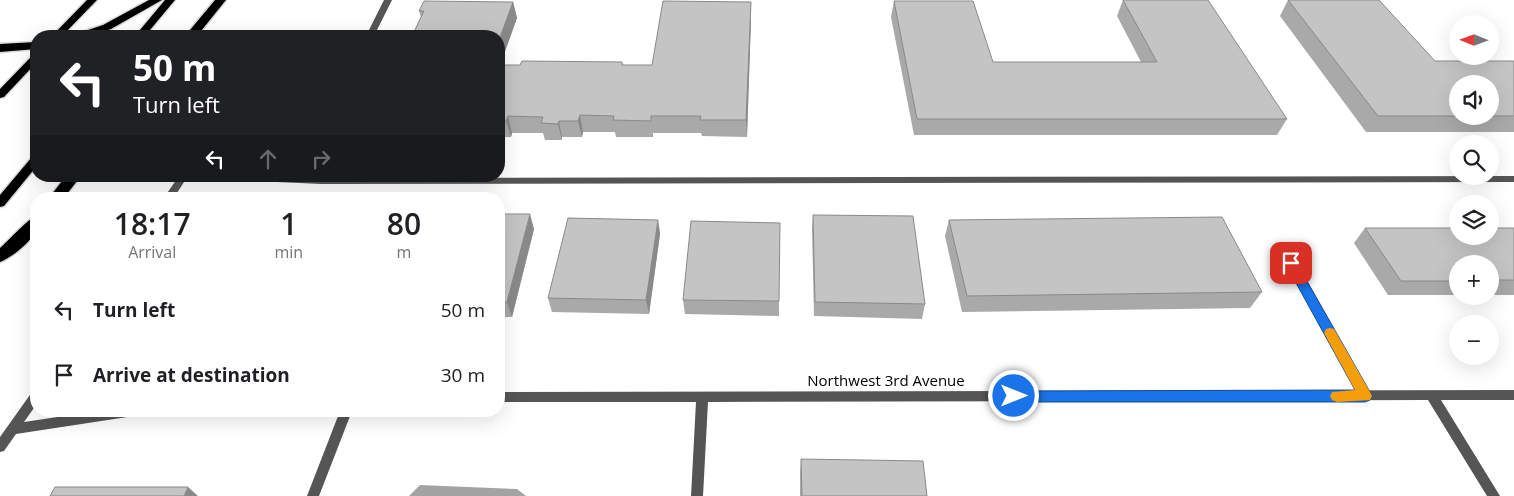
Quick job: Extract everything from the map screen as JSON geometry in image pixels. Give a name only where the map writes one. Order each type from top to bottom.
[{"type":"highway","points":[[98,30],[157,0]]},
{"type":"highway","points":[[196,30],[221,0]]},
{"type":"highway","points":[[0,48],[30,46]]},
{"type":"highway","points":[[61,192],[69,182]]},
{"type":"highway","points":[[0,256],[23,237],[30,228]]},
{"type":"main road","points":[[63,30],[92,0]]},
{"type":"main road","points":[[145,30],[170,0]]},
{"type":"main road","points":[[0,95],[30,64]]},
{"type":"main road","points":[[0,202],[30,167]]},
{"type":"street","points":[[373,30],[388,0]]},
{"type":"street","points":[[505,181],[1514,179]]},
{"type":"street","points":[[1282,246],[1365,396]]},
{"type":"street","name":"Northwest 3rd Avenue","points":[[505,397],[1514,395]]},
{"type":"street","points":[[1432,396],[1494,496]]},
{"type":"street","points":[[697,496],[702,397]]},
{"type":"street","points":[[0,447],[30,405]]},
{"type":"street","points":[[14,429],[94,417]]},
{"type":"street","points":[[313,496],[344,417]]},
{"type":"shaded area","points":[[420,485],[517,489],[526,496],[409,496]]},
{"type":"building","points":[[1123,0],[1208,0],[1287,119],[917,119],[894,1],[973,1],[993,62],[1157,62]]},
{"type":"building","points":[[1288,0],[1379,0],[1435,61],[1449,61],[1449,65],[1499,65],[1499,61],[1514,61],[1514,116],[1499,116],[1499,75],[1449,75],[1449,116],[1378,116]]},
{"type":"building","points":[[424,1],[513,2],[503,30],[415,30],[424,11],[419,11]]},
{"type":"building","points":[[663,1],[751,2],[746,120],[700,120],[701,116],[651,116],[651,121],[613,120],[614,116],[580,115],[578,121],[559,121],[558,124],[541,123],[543,117],[508,116],[505,121],[505,65],[520,65],[522,61],[622,62],[622,65],[652,65]]},
{"type":"building","points":[[505,214],[530,214],[507,302],[505,302]]},
{"type":"building","points":[[813,215],[913,216],[925,304],[815,302]]},
{"type":"building","points":[[1222,217],[1262,292],[967,296],[949,220]]},
{"type":"building","points":[[568,218],[658,220],[646,300],[548,298]]},
{"type":"building","points":[[691,221],[780,223],[779,301],[683,300]]},
{"type":"building","points":[[1365,228],[1449,228],[1449,245],[1499,245],[1499,228],[1514,228],[1514,280],[1499,280],[1499,255],[1449,255],[1449,281],[1401,281]]},
{"type":"building","points":[[801,459],[923,461],[927,496],[802,496]]},
{"type":"building","points":[[55,487],[188,487],[184,496],[50,496]]},
{"type":"slow traffic","points":[[1330,333],[1365,396],[1337,396]]},
{"type":"route","points":[[1014,396],[1365,396],[1291,263]]}]
